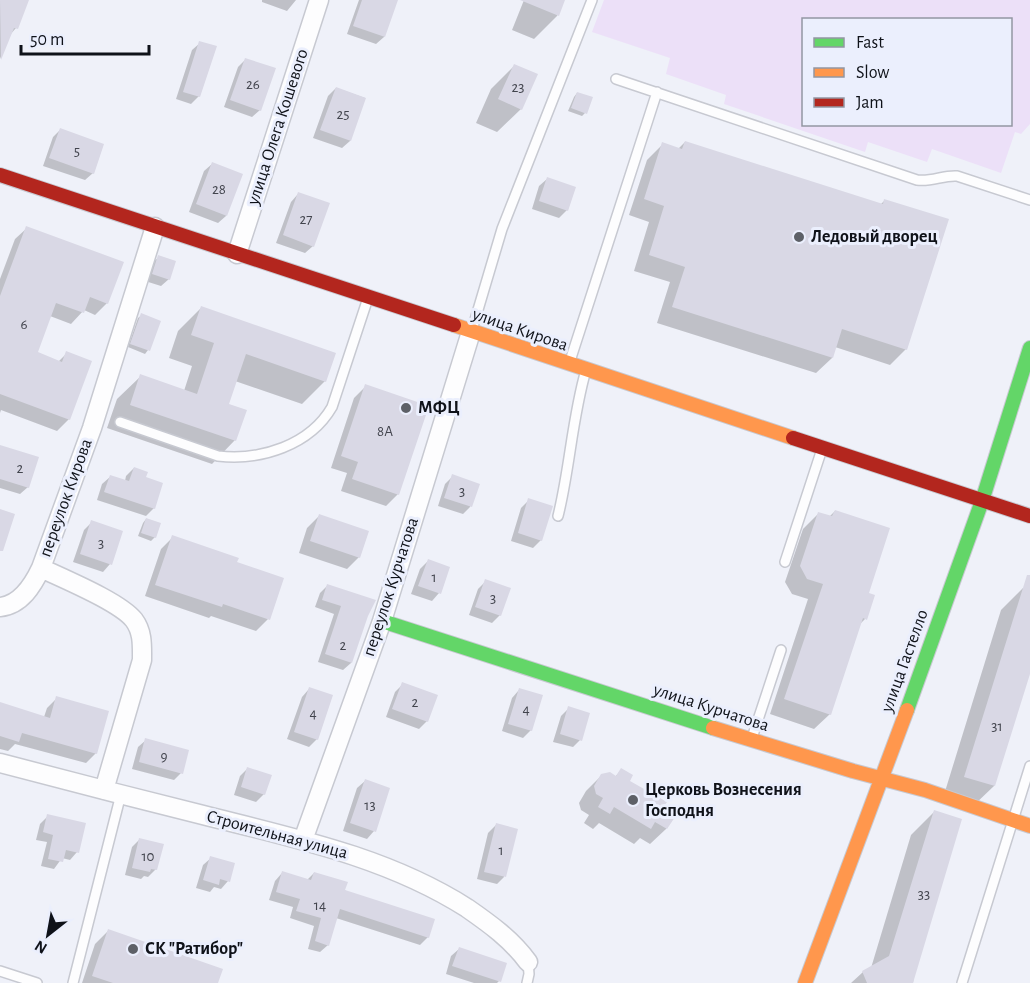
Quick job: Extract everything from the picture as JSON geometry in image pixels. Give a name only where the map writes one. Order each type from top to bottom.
[{"type":"street","name":"улица Олега Кошевого","points":[[237,254],[319,0]]},
{"type":"street","name":"улица Кирова","points":[[0,175],[1030,516]]},
{"type":"street","name":"переулок Кирова","points":[[113,792],[142,660],[143,640],[135,621],[122,608],[41,568],[92,428],[154,227]]},
{"type":"street","name":"переулок Курчатова","points":[[303,840],[382,621],[471,332]]},
{"type":"street","name":"улица Гастелло","points":[[805,983],[883,778],[982,501],[1030,348]]},
{"type":"street","points":[[0,607],[22,597],[33,584],[41,568]]},
{"type":"street","name":"улица Курчатова","points":[[382,621],[751,740],[925,790],[1030,826]]},
{"type":"street","name":"Строительная улица","points":[[0,764],[303,840],[365,858],[446,895],[489,923],[516,946],[528,962]]},
{"type":"lane","points":[[471,332],[502,229],[592,0]]},
{"type":"lane","points":[[616,79],[917,180],[927,182],[957,176],[1030,200]]},
{"type":"lane","points":[[569,365],[657,92]]},
{"type":"lane","points":[[120,422],[219,456],[234,458],[276,450],[298,441],[324,420],[332,407],[368,298]]},
{"type":"lane","points":[[558,516],[565,485],[576,404],[586,370]]},
{"type":"lane","points":[[785,562],[822,449]]},
{"type":"lane","points":[[751,740],[781,650]]},
{"type":"lane","points":[[962,983],[1030,766]]},
{"type":"lane","points":[[76,982],[113,792]]},
{"type":"lane","points":[[527,983],[528,962]]},
{"type":"lane","points":[[0,971],[37,983]]},
{"type":"shaded area","points":[[604,0],[1030,0],[1030,124],[1021,134],[1015,132],[1001,173],[932,149],[927,162],[868,142],[865,152],[724,104],[726,95],[666,74],[670,58],[592,32]]},
{"type":"building","points":[[0,0],[29,0],[18,29],[14,28],[1,60]]},
{"type":"building","points":[[362,0],[398,0],[385,37],[353,26]]},
{"type":"building","points":[[520,0],[565,0],[559,16]]},
{"type":"building","points":[[199,41],[217,46],[200,97],[183,92]]},
{"type":"building","points":[[245,58],[276,68],[261,111],[230,100]]},
{"type":"building","points":[[514,64],[538,74],[522,110],[498,99]]},
{"type":"building","points":[[336,87],[366,98],[351,141],[320,130]]},
{"type":"building","points":[[577,92],[593,97],[587,114],[571,108]]},
{"type":"building","points":[[60,128],[104,144],[94,174],[49,158]]},
{"type":"building","name":"Ледовый дворец","points":[[685,141],[883,204],[884,199],[949,219],[907,350],[842,329],[833,358],[672,307],[685,267],[649,255],[664,206],[644,199],[662,142],[682,149]]},
{"type":"building","points":[[212,162],[243,174],[227,216],[196,204]]},
{"type":"building","points":[[547,177],[576,187],[568,211],[539,201]]},
{"type":"building","points":[[298,192],[330,203],[314,247],[283,235]]},
{"type":"building","points":[[26,226],[124,262],[108,304],[90,297],[84,313],[56,303],[38,352],[62,362],[66,351],[92,361],[70,420],[0,394],[0,296]]},
{"type":"building","points":[[158,255],[176,261],[170,280],[152,274]]},
{"type":"building","points":[[201,306],[336,353],[326,382],[246,354],[229,404],[247,410],[236,441],[130,405],[140,374],[197,394],[214,343],[191,335]]},
{"type":"building","points":[[141,313],[161,321],[150,351],[130,344]]},
{"type":"building","points":[[365,384],[429,406],[399,495],[352,479],[358,462],[341,456]]},
{"type":"building","points":[[0,445],[39,457],[29,488],[0,479]]},
{"type":"building","points":[[134,467],[148,472],[146,477],[163,483],[155,509],[104,492],[110,475],[129,481]]},
{"type":"building","points":[[452,474],[480,484],[472,507],[444,498]]},
{"type":"building","points":[[528,498],[553,506],[542,541],[518,533]]},
{"type":"building","points":[[0,509],[15,514],[3,551],[0,551]]},
{"type":"building","points":[[835,510],[890,528],[869,593],[875,595],[867,620],[863,618],[831,715],[784,699],[823,584],[807,579],[800,566],[818,512],[832,516]]},
{"type":"building","points":[[319,514],[369,531],[360,558],[310,541]]},
{"type":"building","points":[[146,518],[161,523],[156,538],[141,533]]},
{"type":"building","points":[[91,520],[123,531],[112,565],[80,554]]},
{"type":"building","points":[[172,535],[239,558],[237,562],[284,578],[270,620],[155,585]]},
{"type":"building","points":[[428,559],[450,567],[441,594],[418,586]]},
{"type":"building","points":[[1027,575],[1030,575],[1030,674],[995,786],[964,777]]},
{"type":"building","points":[[485,579],[511,588],[501,616],[475,607]]},
{"type":"building","points":[[327,584],[376,600],[352,663],[325,654],[341,606],[322,600]]},
{"type":"building","points":[[402,682],[438,695],[428,722],[392,709]]},
{"type":"building","points":[[309,687],[333,695],[318,740],[294,732]]},
{"type":"building","points":[[519,688],[543,695],[532,731],[508,724]]},
{"type":"building","points":[[56,696],[109,711],[97,754],[22,733],[19,742],[0,736],[0,702],[50,718]]},
{"type":"building","points":[[568,706],[590,713],[582,741],[560,734]]},
{"type":"building","points":[[145,738],[189,750],[183,774],[139,762]]},
{"type":"building","points":[[247,767],[272,775],[265,795],[241,787]]},
{"type":"building","name":"Церковь Вознесения Господня","points":[[621,768],[633,775],[630,781],[667,802],[662,809],[675,817],[667,829],[655,822],[651,829],[614,807],[610,814],[598,807],[603,798],[596,794],[594,786],[601,774],[610,772],[616,776]]},
{"type":"building","points":[[365,779],[390,788],[376,832],[350,823]]},
{"type":"building","points":[[934,810],[962,819],[913,983],[867,983],[862,971],[889,956]]},
{"type":"building","points":[[47,814],[86,823],[79,853],[66,850],[63,862],[48,859],[53,835],[43,832]]},
{"type":"building","points":[[496,823],[518,829],[506,877],[484,872]]},
{"type":"building","points":[[139,838],[164,844],[157,870],[151,869],[150,872],[132,868]]},
{"type":"building","points":[[210,856],[235,863],[230,882],[220,879],[219,885],[203,880]]},
{"type":"building","points":[[282,871],[311,880],[314,872],[348,882],[345,890],[435,919],[429,938],[340,909],[329,946],[315,941],[321,918],[296,911],[300,899],[276,892]]},
{"type":"building","name":"СК \"Ратибор\"","points":[[108,929],[223,969],[218,983],[113,983],[92,976]]},
{"type":"building","points":[[459,947],[507,963],[501,982],[452,966]]},
{"type":"traffic: fast","points":[[907,710],[982,501],[1030,348]]},
{"type":"traffic: fast","points":[[382,621],[713,728]]},
{"type":"traffic: slow","points":[[454,325],[793,438]]},
{"type":"traffic: slow","points":[[805,983],[907,710]]},
{"type":"traffic: slow","points":[[713,728],[853,771],[925,790],[1030,826]]},
{"type":"traffic: jam","points":[[0,175],[454,325]]},
{"type":"traffic: jam","points":[[793,438],[1030,516]]},
{"type":"place","name":"Ледовый дворец","points":[[799,237]]},
{"type":"place","name":"МФЦ","points":[[406,408]]},
{"type":"place","name":"Церковь Вознесения Господня","points":[[633,800]]},
{"type":"place","name":"СК \"Ратибор\"","points":[[133,949]]}]
